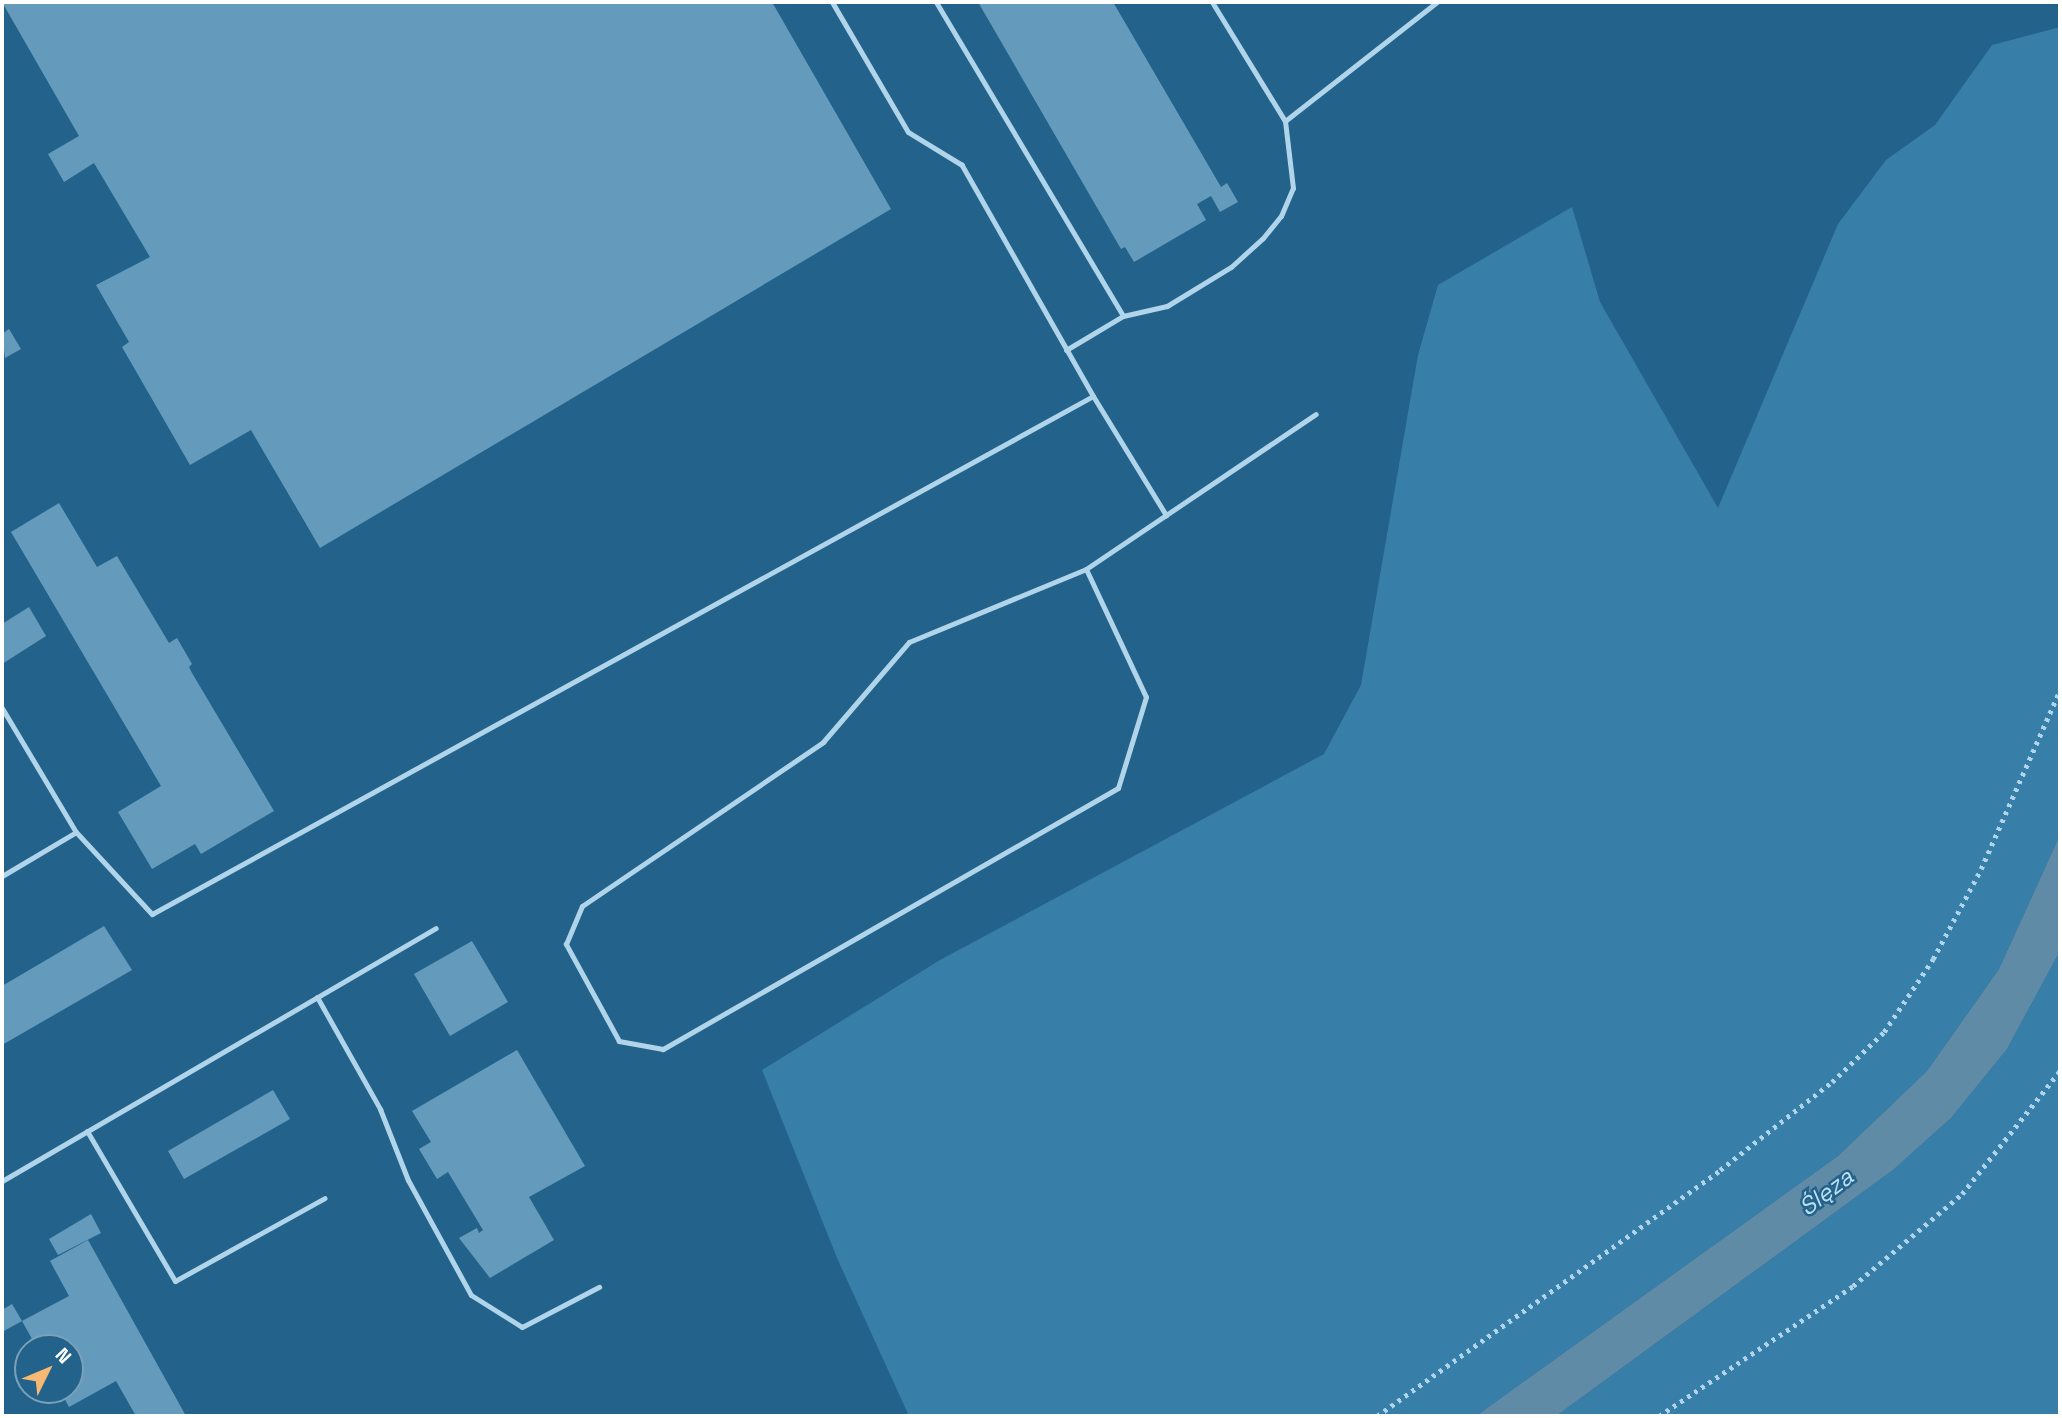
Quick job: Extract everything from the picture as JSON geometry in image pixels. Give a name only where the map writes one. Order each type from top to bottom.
[{"type":"lane","points":[[832,2],[908,132],[962,165],[1066,350],[1167,515]]},
{"type":"lane","points":[[936,2],[1123,316]]},
{"type":"lane","points":[[1066,350],[1123,316],[1167,306],[1231,267],[1269,230],[1293,188],[1285,121],[1212,2]]},
{"type":"lane","points":[[1285,121],[1437,2]]},
{"type":"lane","points":[[2,708],[76,832],[152,914],[1093,396]]},
{"type":"lane","points":[[1086,569],[1146,697],[1118,788],[663,1049],[619,1041],[566,944],[582,906],[823,743],[909,642],[1086,569],[1316,414]]},
{"type":"lane","points":[[2,876],[76,832]]},
{"type":"lane","points":[[2,1181],[436,928]]},
{"type":"lane","points":[[317,998],[380,1109],[408,1180],[471,1295],[522,1327],[599,1287]]},
{"type":"lane","points":[[87,1131],[175,1281],[325,1198]]},
{"type":"path","points":[[1377,1416],[1720,1170],[1832,1082],[1884,1032],[1933,959],[1981,869],[2060,690]]},
{"type":"path","points":[[1659,1416],[1853,1286],[1962,1194],[2060,1071]]},
{"type":"shaded area","points":[[2060,27],[2060,835],[1999,969],[1927,1071],[1838,1156],[1476,1416],[909,1416],[837,1258],[762,1070],[940,960],[1324,754],[1361,685],[1418,355],[1438,285],[1572,207],[1600,302],[1718,508],[1838,224],[1886,160],[1935,125],[1992,45]]},
{"type":"shaded area","points":[[2060,951],[2060,1416],[1556,1416],[1893,1170],[1951,1118],[2007,1049]]},
{"type":"water","name":"Ślęza","points":[[2060,835],[2060,951],[2007,1049],[1951,1118],[1893,1170],[1556,1416],[1476,1416],[1838,1156],[1927,1071],[1999,969]]},
{"type":"building","points":[[2,2],[772,2],[891,209],[320,548],[251,430],[190,465],[122,347],[129,342],[96,285],[150,257],[94,163],[64,182],[48,154],[79,136]]},
{"type":"building","points":[[978,2],[1113,2],[1221,187],[1227,183],[1238,202],[1220,212],[1211,196],[1197,204],[1206,220],[1134,262],[1125,247],[1121,249]]},
{"type":"building","points":[[9,329],[21,349],[5,358],[2,334]]},
{"type":"building","points":[[59,503],[97,567],[117,556],[169,643],[177,638],[192,664],[189,667],[192,673],[274,811],[201,854],[195,844],[152,869],[118,812],[161,786],[11,532]]},
{"type":"building","points":[[29,607],[46,636],[2,664],[2,624]]},
{"type":"building","points":[[104,926],[132,970],[2,1045],[2,986]]},
{"type":"building","points":[[472,941],[508,1002],[450,1036],[414,974]]},
{"type":"building","points":[[517,1050],[585,1166],[529,1197],[554,1240],[490,1278],[459,1238],[477,1228],[479,1233],[483,1230],[448,1172],[437,1179],[419,1149],[431,1142],[412,1111]]},
{"type":"building","points":[[273,1090],[290,1119],[184,1179],[168,1151]]},
{"type":"building","points":[[91,1214],[101,1233],[58,1255],[49,1239]]},
{"type":"building","points":[[88,1240],[186,1416],[136,1416],[116,1381],[84,1399],[84,1334],[29,1334],[22,1321],[69,1296],[50,1261]]},
{"type":"building","points":[[12,1304],[22,1321],[2,1332],[2,1310]]}]
